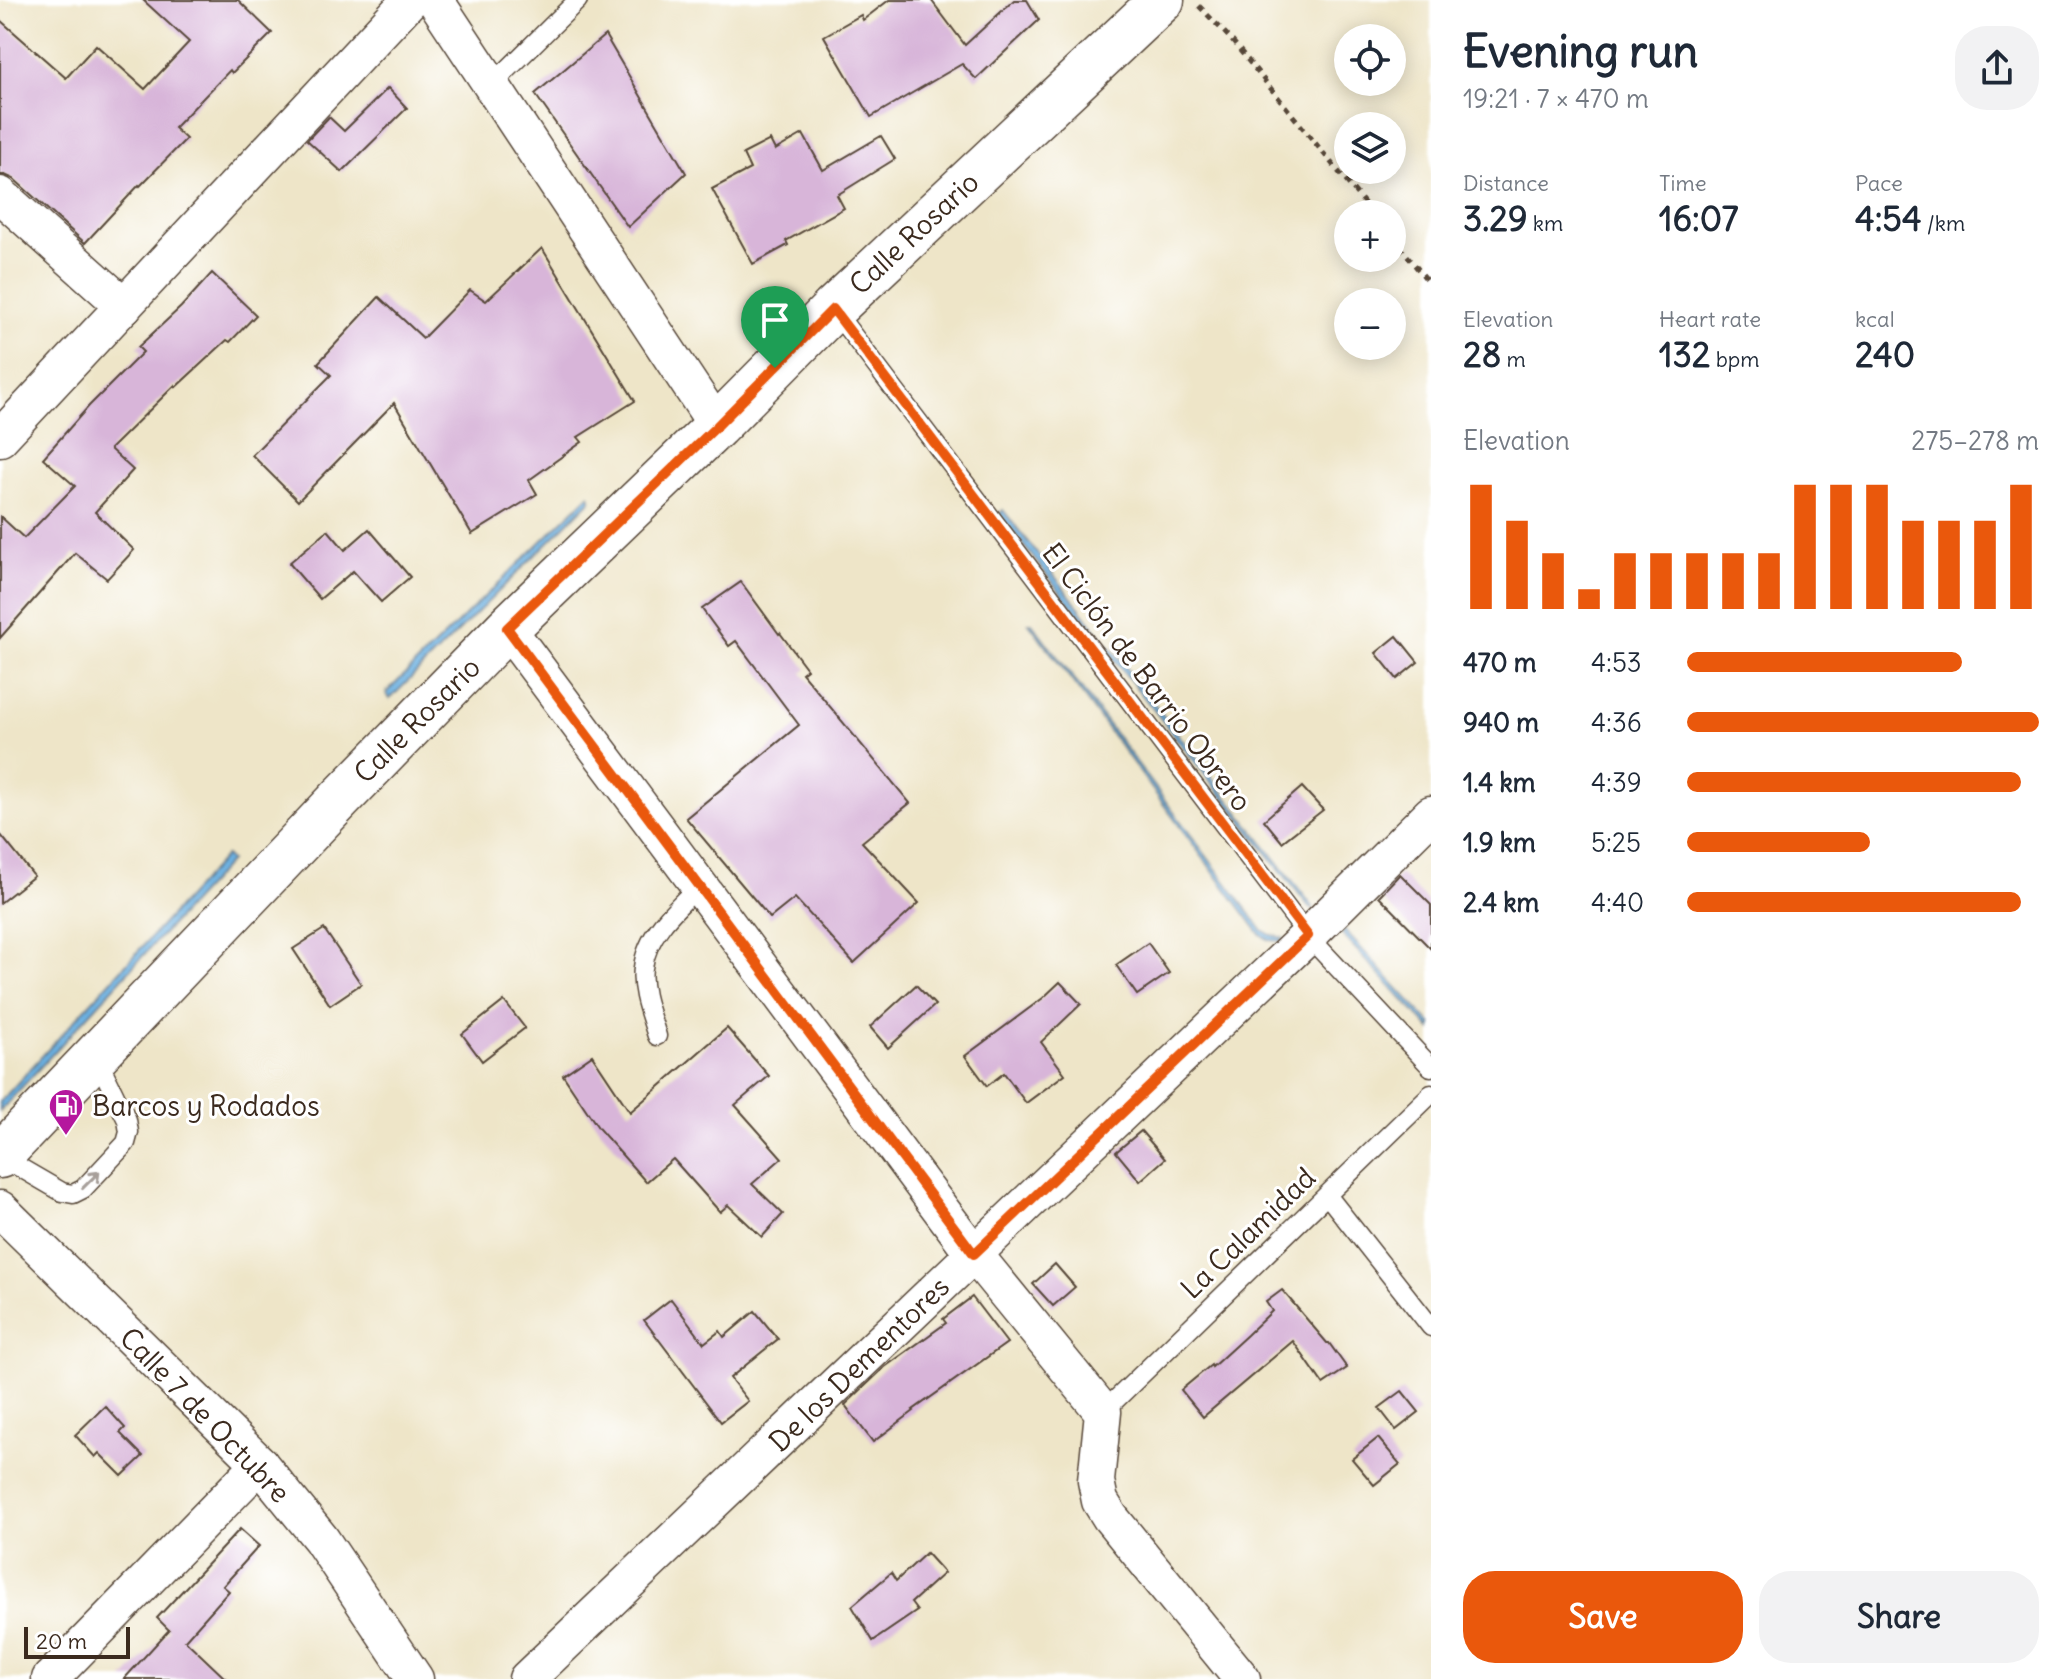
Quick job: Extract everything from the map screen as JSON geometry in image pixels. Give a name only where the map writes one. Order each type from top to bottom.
[{"type":"main road","name":"Calle Rosario","points":[[0,1156],[318,821],[507,628],[717,426],[1141,7]]},
{"type":"street","points":[[0,438],[410,0]]},
{"type":"street","points":[[435,0],[717,426]]},
{"type":"street","points":[[0,195],[124,306]]},
{"type":"street","points":[[507,628],[974,1254],[1103,1412],[1096,1481],[1100,1501],[1242,1679]]},
{"type":"street","name":"De los Dementores","points":[[527,1679],[1308,936],[1431,814]]},
{"type":"street","name":"Calle 7 de Octubre","points":[[0,1209],[260,1464],[321,1539],[415,1679]]},
{"type":"street","points":[[50,1679],[260,1464]]},
{"type":"lane","points":[[491,86],[578,0]]},
{"type":"lane","name":"El Ciclón de Barrio Obrero","points":[[833,309],[1308,936],[1431,1067]]},
{"type":"lane","points":[[657,1036],[642,970],[645,954],[666,918],[699,886]]},
{"type":"lane","points":[[0,1156],[62,1192],[73,1194],[83,1189],[126,1143],[129,1132],[127,1120],[96,1056]]},
{"type":"lane","name":"La Calamidad","points":[[1103,1412],[1431,1094]]},
{"type":"lane","points":[[1327,1195],[1431,1327]]},
{"type":"path","points":[[1193,0],[1229,37],[1362,200]]},
{"type":"path","points":[[1406,254],[1431,285]]},
{"type":"water","points":[[589,495],[591,500],[390,699],[386,693]]},
{"type":"water","points":[[1003,510],[1313,907],[1311,909],[999,514]]},
{"type":"water","points":[[1029,623],[1262,930],[1283,938],[1281,941],[1269,940],[1259,933]]},
{"type":"water","points":[[225,856],[230,861],[0,1111],[0,1102]]},
{"type":"water","points":[[1344,930],[1431,1024],[1431,1030],[1342,934]]},
{"type":"building","points":[[143,0],[238,0],[272,33],[232,73],[230,70],[174,128],[186,139],[85,243],[14,179],[0,175],[0,20],[66,78],[96,45],[145,89],[189,42]]},
{"type":"building","points":[[889,0],[931,0],[965,45],[1014,0],[1027,0],[1039,20],[976,79],[962,64],[871,117],[824,36],[861,15],[863,20]]},
{"type":"building","points":[[605,35],[686,173],[628,227],[535,94]]},
{"type":"building","points":[[388,88],[407,108],[342,172],[307,140],[329,117],[344,131]]},
{"type":"building","points":[[803,134],[823,170],[881,136],[895,159],[837,195],[844,208],[753,264],[712,189],[750,169],[743,154],[770,140],[775,150]]},
{"type":"building","points":[[542,248],[635,401],[578,437],[582,442],[529,480],[537,494],[472,534],[394,403],[298,501],[252,455],[331,375],[318,363],[379,297],[423,338],[470,290],[486,301]]},
{"type":"building","points":[[212,273],[256,315],[230,342],[227,340],[175,385],[110,449],[133,470],[95,512],[134,550],[107,579],[75,553],[0,638],[0,516],[24,538],[75,486],[43,458],[143,352],[138,347]]},
{"type":"building","points":[[369,529],[410,577],[381,602],[353,571],[320,599],[289,563],[328,530],[345,550]]},
{"type":"building","points":[[741,582],[807,669],[802,673],[910,803],[862,842],[919,903],[854,963],[795,898],[770,918],[686,818],[799,725],[736,641],[729,646],[702,609]]},
{"type":"building","points":[[1397,636],[1418,662],[1397,679],[1376,653]]},
{"type":"building","points":[[1302,787],[1323,810],[1282,842],[1264,820]]},
{"type":"building","points":[[0,834],[34,876],[0,903]]},
{"type":"building","points":[[1400,874],[1431,905],[1431,949],[1379,896]]},
{"type":"building","points":[[324,929],[361,984],[330,1005],[293,949]]},
{"type":"building","points":[[1148,943],[1169,973],[1137,995],[1116,965]]},
{"type":"building","points":[[1060,982],[1081,1004],[1041,1042],[1065,1074],[1026,1103],[1004,1073],[987,1086],[965,1056]]},
{"type":"building","points":[[916,985],[935,1005],[888,1048],[870,1027]]},
{"type":"building","points":[[504,1001],[525,1028],[482,1061],[462,1034]]},
{"type":"building","points":[[727,1028],[769,1076],[735,1105],[782,1158],[752,1184],[783,1214],[762,1237],[728,1205],[720,1212],[673,1159],[646,1182],[599,1129],[563,1075],[592,1055],[630,1112]]},
{"type":"building","points":[[1141,1131],[1165,1159],[1140,1181],[1116,1152]]},
{"type":"building","points":[[1055,1264],[1075,1287],[1053,1306],[1033,1284]]},
{"type":"building","points":[[1282,1290],[1347,1368],[1323,1384],[1293,1341],[1203,1417],[1181,1390],[1212,1367],[1272,1311],[1266,1302]]},
{"type":"building","points":[[972,1297],[1007,1343],[873,1442],[845,1405],[885,1367],[946,1323],[943,1319]]},
{"type":"building","points":[[671,1299],[704,1343],[720,1331],[724,1337],[755,1311],[778,1339],[730,1378],[748,1401],[721,1422],[644,1320]]},
{"type":"building","points":[[1402,1391],[1419,1412],[1396,1430],[1379,1408]]},
{"type":"building","points":[[105,1406],[125,1428],[120,1433],[143,1456],[122,1476],[99,1453],[95,1457],[75,1435]]},
{"type":"building","points":[[1378,1438],[1400,1464],[1374,1485],[1352,1459]]},
{"type":"building","points":[[240,1529],[259,1546],[223,1586],[229,1591],[185,1640],[226,1679],[124,1679],[169,1630],[157,1618]]},
{"type":"building","points":[[926,1553],[944,1573],[911,1603],[917,1611],[873,1641],[852,1606],[891,1573],[896,1581]]},
{"type":"place","name":"Barcos y Rodados","points":[[66,1137]]},
{"type":"route","points":[[833,309],[1308,936],[974,1254],[507,628],[775,368],[833,309]]}]
